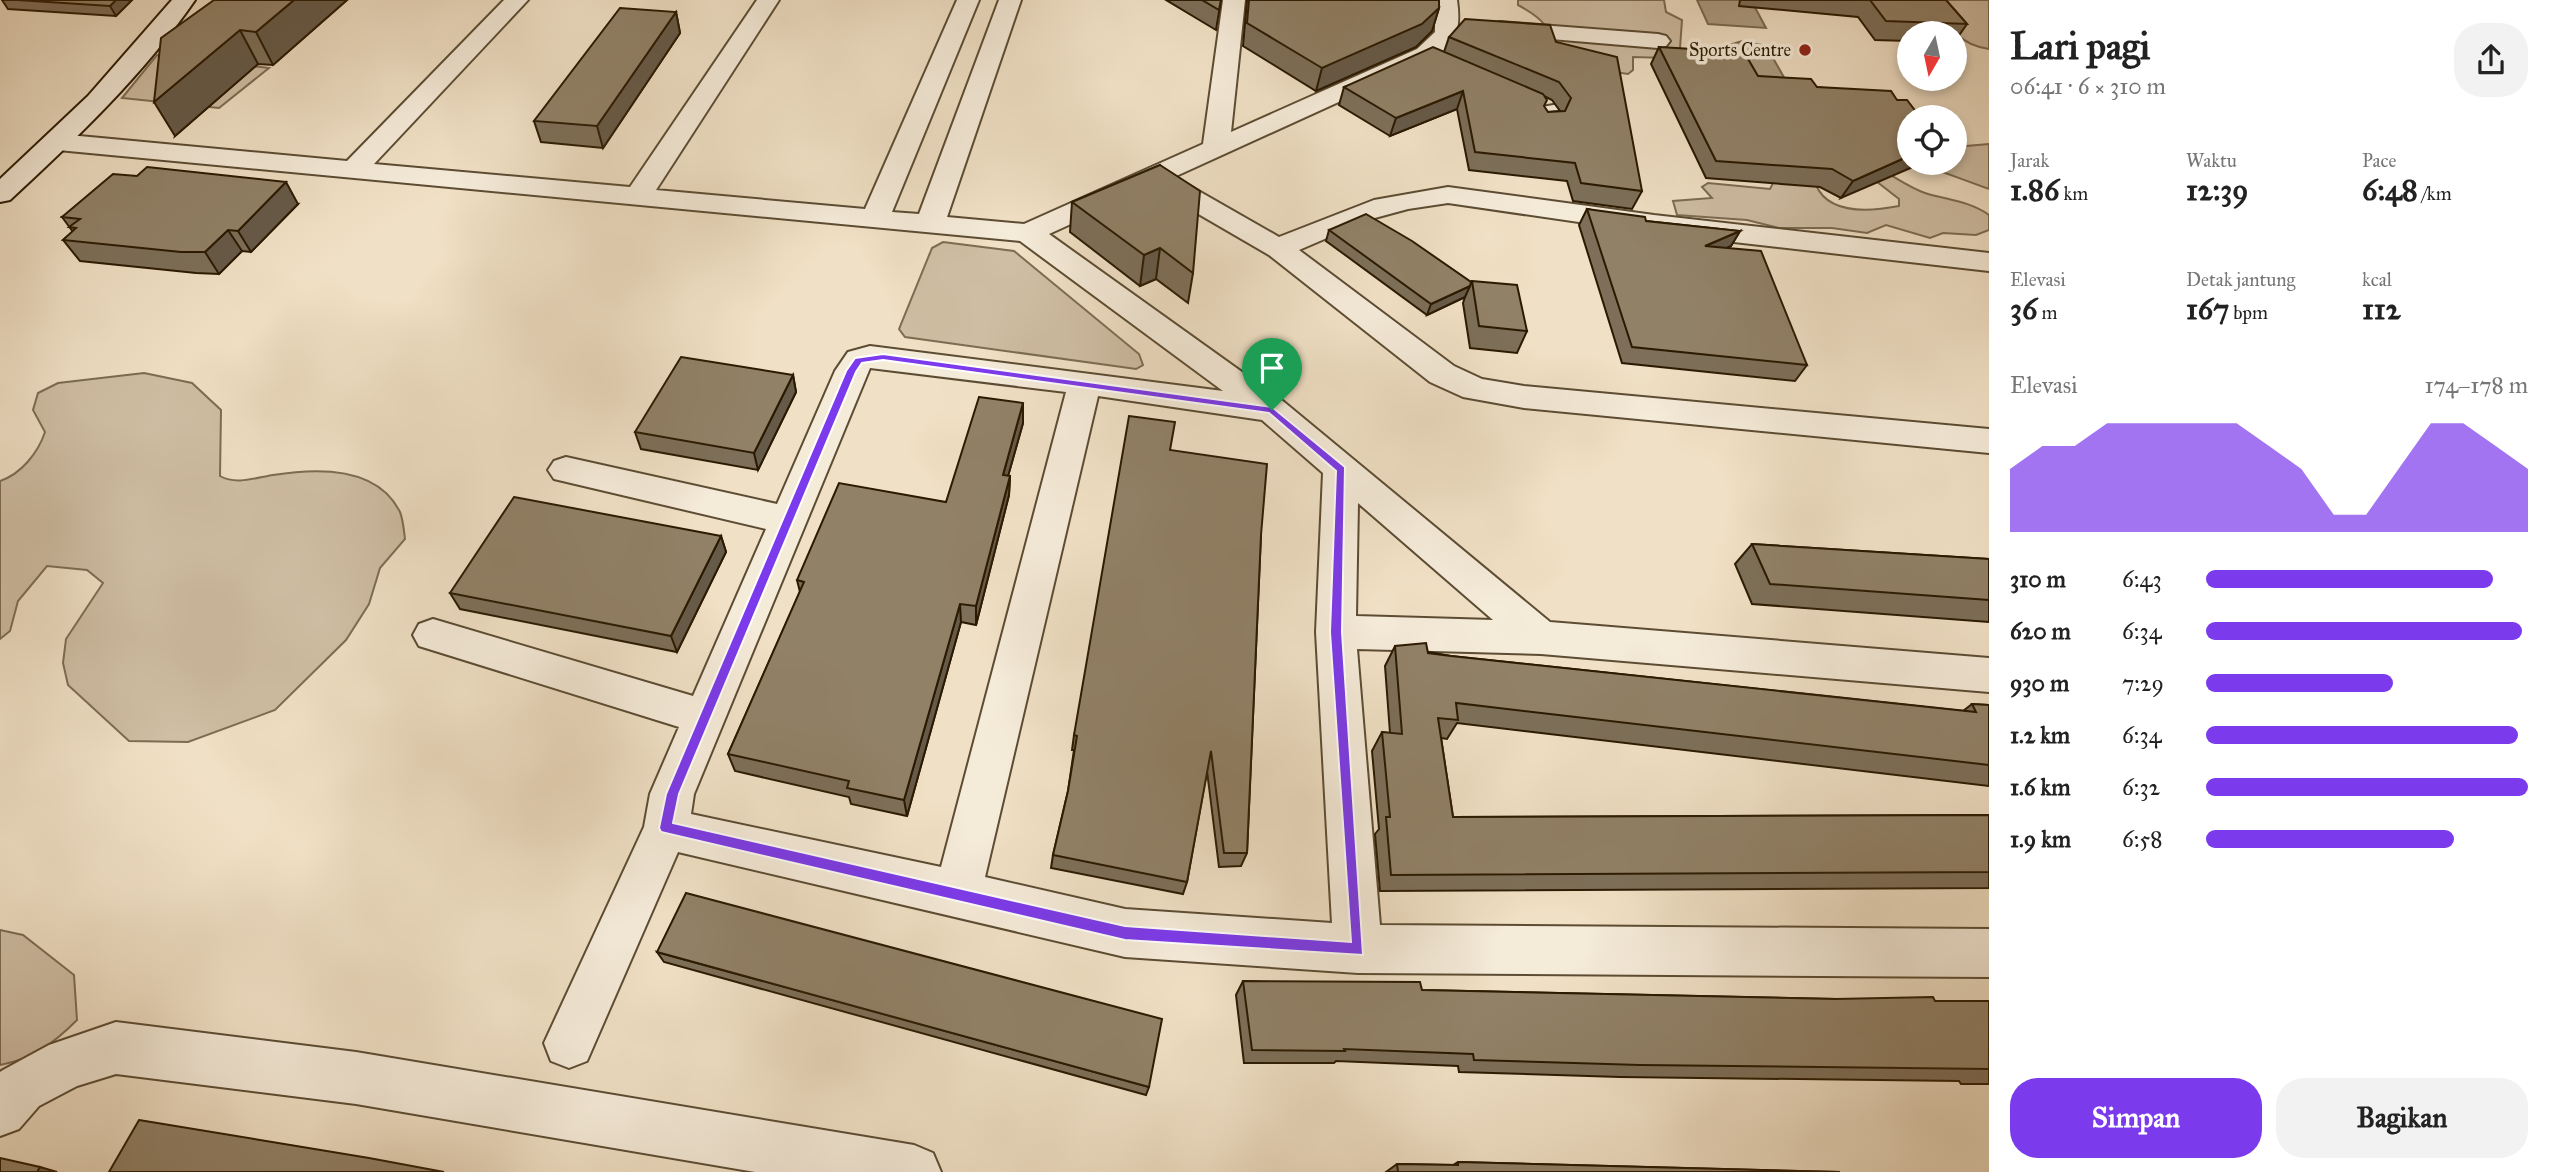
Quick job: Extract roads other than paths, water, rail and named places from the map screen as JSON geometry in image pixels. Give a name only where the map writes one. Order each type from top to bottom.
[{"type":"street","points":[[0,194],[58,142],[154,38],[184,0]]},
{"type":"street","points":[[354,169],[517,0]]},
{"type":"street","points":[[638,196],[768,0]]},
{"type":"street","points":[[1216,147],[1234,0]]},
{"type":"street","points":[[876,219],[967,1],[1009,2],[930,224]]},
{"type":"street","points":[[58,142],[1028,233],[1155,178],[1216,147],[1437,59],[1447,13],[1658,41]]},
{"type":"street","points":[[1155,178],[1279,249],[1442,374],[1475,389],[1524,397],[1989,441]]},
{"type":"street","points":[[1279,249],[1316,229],[1428,195],[1448,195],[1654,224],[1965,257],[1989,262]]},
{"type":"street","points":[[1028,233],[1272,410],[1541,638]]},
{"type":"street","points":[[569,1043],[666,828],[672,794],[790,521],[851,371],[859,360],[883,357],[1272,410]]},
{"type":"street","points":[[958,893],[1084,383]]},
{"type":"street","points":[[566,470],[790,521]]},
{"type":"street","points":[[1341,470],[1336,632],[1358,950]]},
{"type":"street","points":[[1336,632],[1541,638],[1989,675]]},
{"type":"street","points":[[433,635],[704,717]]},
{"type":"street","points":[[666,828],[709,840],[958,893],[1125,933],[1358,950],[1989,953]]},
{"type":"street","points":[[0,1110],[21,1088],[67,1063],[116,1048],[356,1078],[915,1172]]},
{"type":"lane","points":[[1532,101],[1552,115]]},
{"type":"place","name":"Sports Centre","points":[[1805,50]]}]
